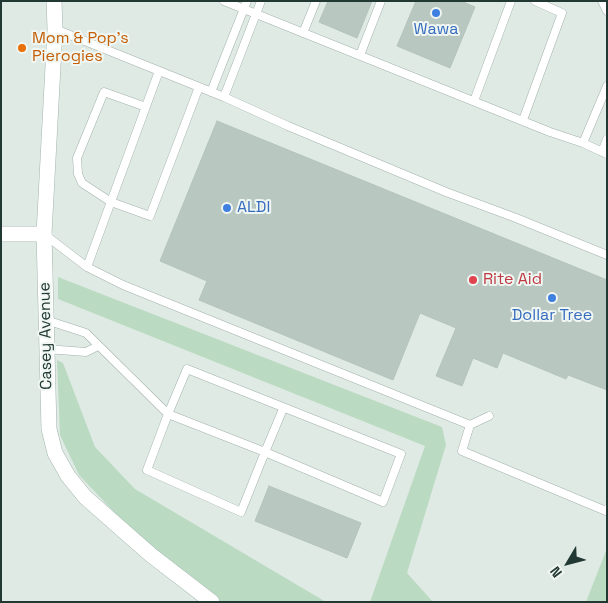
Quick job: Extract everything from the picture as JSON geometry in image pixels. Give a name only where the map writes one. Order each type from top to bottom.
[{"type":"street","name":"Casey Avenue","points":[[54,1],[55,29],[44,234],[49,428],[55,453],[68,476],[85,497],[151,555],[212,602]]},
{"type":"street","points":[[1,234],[44,234]]},
{"type":"lane","points":[[224,1],[604,153],[607,139]]},
{"type":"lane","points":[[211,92],[247,1]]},
{"type":"lane","points":[[224,97],[261,1]]},
{"type":"lane","points":[[303,33],[316,1]]},
{"type":"lane","points":[[360,55],[381,1]]},
{"type":"lane","points":[[474,101],[511,1]]},
{"type":"lane","points":[[523,120],[562,13],[535,1]]},
{"type":"lane","points":[[602,1],[607,11]]},
{"type":"lane","points":[[55,29],[224,97],[446,192],[607,254]]},
{"type":"lane","points":[[87,267],[159,71]]},
{"type":"lane","points":[[583,143],[607,86]]},
{"type":"lane","points":[[146,107],[104,92],[77,158],[78,174],[82,183],[111,202],[150,216],[198,87]]},
{"type":"lane","points":[[44,234],[87,267],[123,285],[470,425],[489,416]]},
{"type":"lane","points":[[46,320],[86,333],[168,414],[265,452],[383,502],[401,454],[283,409],[187,369],[168,414],[147,470],[241,512],[265,452],[283,409]]},
{"type":"lane","points":[[46,349],[86,352],[98,346]]},
{"type":"lane","points":[[470,425],[462,451],[607,510]]},
{"type":"green space","points":[[58,277],[442,427],[446,445],[407,573],[433,602],[370,602],[425,446],[58,299]]},
{"type":"green space","points":[[57,360],[63,363],[95,447],[135,489],[326,602],[199,602],[79,475],[60,435]]},
{"type":"green space","points":[[607,548],[607,602],[586,602]]},
{"type":"building","points":[[328,1],[372,1],[357,38],[319,22]]},
{"type":"building","points":[[416,1],[461,1],[475,7],[450,68],[397,46]]},
{"type":"building","points":[[217,121],[607,280],[607,390],[568,375],[566,379],[503,353],[497,368],[473,358],[462,386],[436,376],[456,328],[420,313],[393,380],[199,300],[207,281],[160,261]]},
{"type":"building","points":[[269,486],[361,523],[347,558],[255,521]]},
{"type":"place","name":"Wawa","points":[[436,13]]},
{"type":"place","name":"Mom & Pop's Pierogies","points":[[22,48]]},
{"type":"place","name":"ALDI","points":[[227,208]]},
{"type":"place","name":"Rite Aid","points":[[473,280]]},
{"type":"place","name":"Dollar Tree","points":[[552,298]]}]
